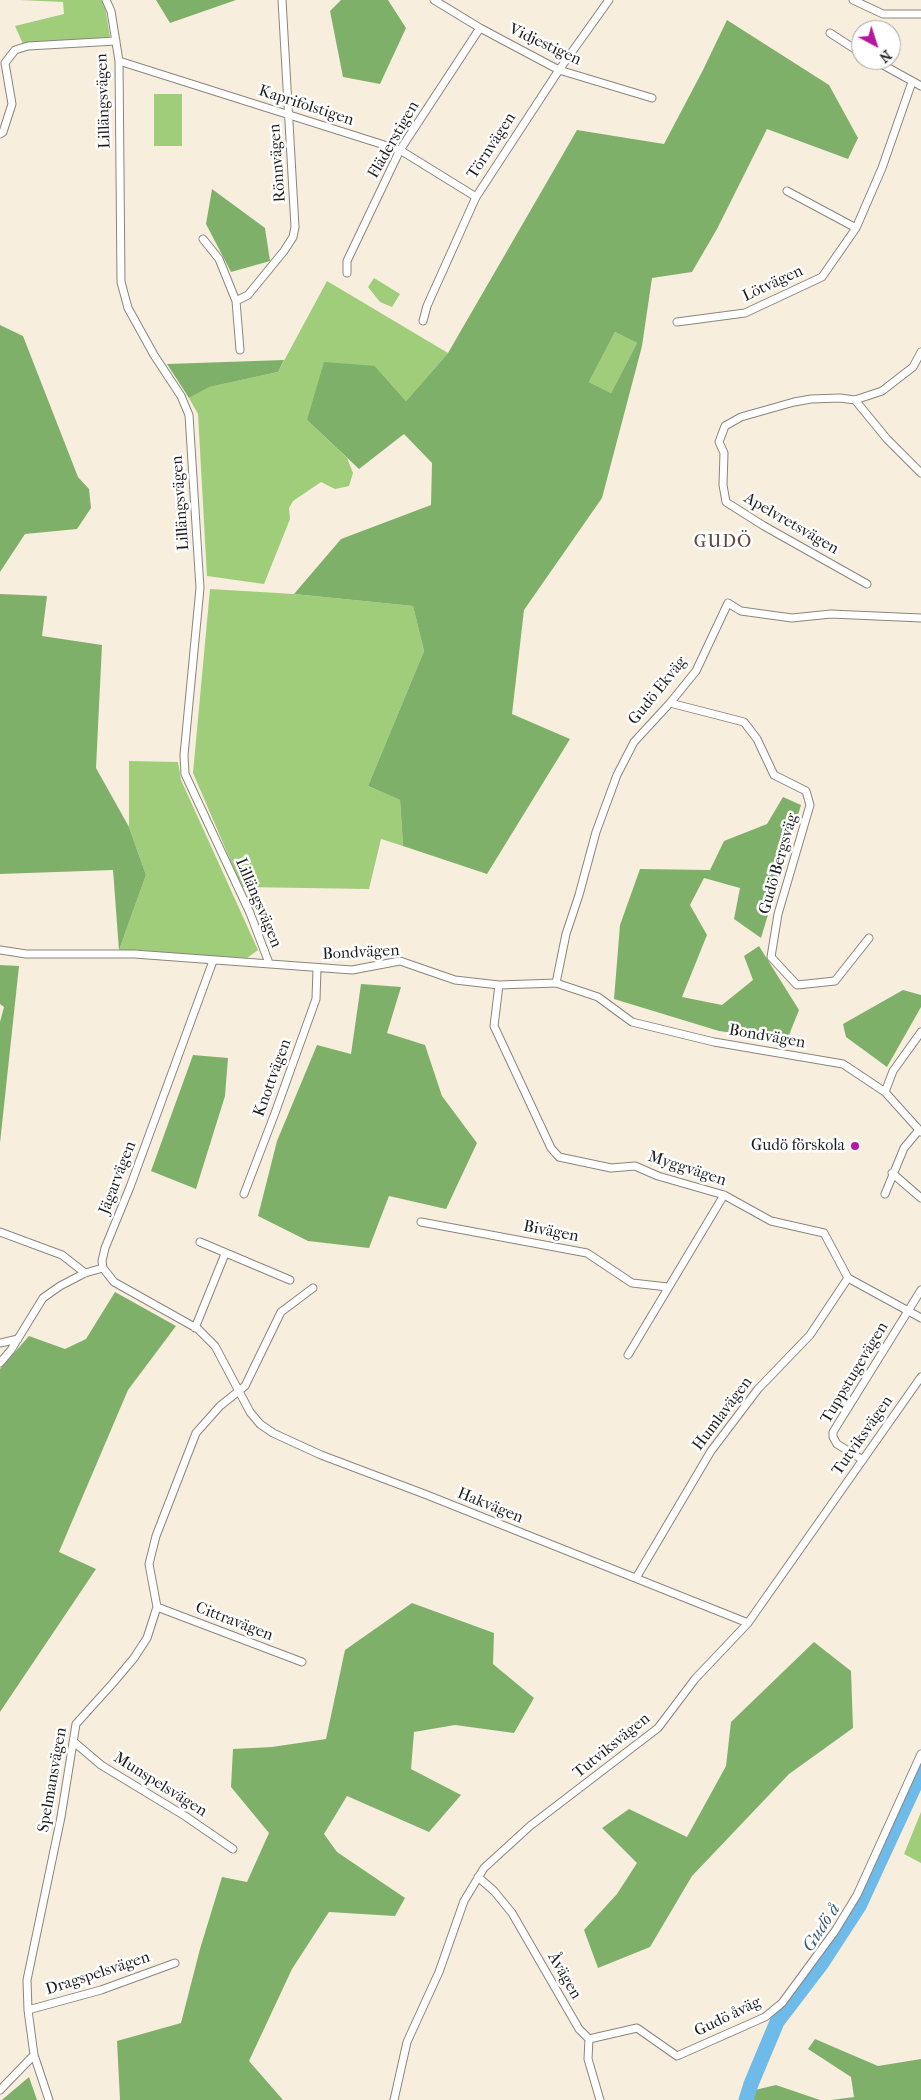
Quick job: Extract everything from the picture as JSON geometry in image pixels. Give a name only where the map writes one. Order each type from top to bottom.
[{"type":"street","name":"Lillängsvägen","points":[[106,0],[111,11],[119,61],[120,282],[128,308],[154,355],[181,396],[189,415],[200,588],[184,755],[185,774],[250,913],[269,964]]},
{"type":"street","name":"Rönnvägen","points":[[236,301],[248,295],[293,237],[295,227],[282,0]]},
{"type":"street","name":"Vidjestigen","points":[[434,0],[480,28],[559,70],[652,98]]},
{"type":"street","name":"Törnvägen","points":[[423,320],[427,306],[476,197],[559,70],[609,0]]},
{"type":"street","points":[[854,0],[883,14],[921,14]]},
{"type":"street","name":"Fläderstigen","points":[[348,274],[347,261],[400,150],[480,28]]},
{"type":"street","points":[[830,33],[851,47]]},
{"type":"street","name":"Lillängsvägen","points":[[0,134],[3,132],[12,104],[5,63],[16,50],[28,46],[116,41]]},
{"type":"street","name":"Kaprifolstigen","points":[[119,61],[400,150],[476,197]]},
{"type":"street","points":[[891,70],[921,86]]},
{"type":"street","name":"Lötvägen","points":[[677,322],[745,313],[822,277],[856,228],[882,168],[912,82]]},
{"type":"street","points":[[787,191],[856,228]]},
{"type":"street","points":[[203,239],[219,259],[236,301],[240,350]]},
{"type":"street","name":"Apelvretsvägen","points":[[867,584],[764,526],[726,502],[723,485],[724,453],[719,442],[725,426],[741,417],[785,404],[811,399],[840,398],[855,400],[882,391],[913,367],[921,352]]},
{"type":"street","points":[[855,400],[887,439],[921,473]]},
{"type":"street","name":"Gudö Ekväg","points":[[556,983],[566,934],[596,832],[617,775],[630,748],[696,671],[728,603],[741,611],[792,618],[830,614],[921,618]]},
{"type":"street","name":"Gudö Bergsväg","points":[[670,703],[744,722],[757,739],[774,775],[806,791],[810,805],[778,914],[771,957],[797,985],[835,981],[869,938]]},
{"type":"street","name":"Bondvägen","points":[[0,950],[26,954],[134,954],[317,969],[352,970],[400,961],[455,980],[499,985],[556,983],[598,997],[632,1022],[714,1042],[843,1064],[885,1092],[920,1131]]},
{"type":"street","name":"Jägarvägen","points":[[103,1268],[102,1261],[106,1248],[213,961]]},
{"type":"street","name":"Knottvägen","points":[[244,1194],[316,998],[317,969]]},
{"type":"street","name":"Myggvägen","points":[[499,985],[494,1026],[551,1148],[559,1158],[610,1168],[635,1166],[658,1176],[724,1195],[771,1221],[824,1233],[848,1278]]},
{"type":"street","points":[[885,1092],[893,1071],[921,1032]]},
{"type":"street","points":[[884,1194],[904,1148],[920,1131]]},
{"type":"street","points":[[892,1173],[921,1198]]},
{"type":"street","points":[[628,1356],[724,1195]]},
{"type":"street","name":"Bivägen","points":[[421,1222],[587,1253],[632,1283],[668,1287]]},
{"type":"street","points":[[0,1232],[62,1256],[84,1273]]},
{"type":"street","points":[[200,1242],[290,1280]]},
{"type":"street","points":[[195,1328],[225,1254]]},
{"type":"street","points":[[0,1362],[11,1350],[43,1298],[84,1273],[103,1268]]},
{"type":"street","name":"Hakvägen","points":[[103,1268],[114,1282],[195,1328],[215,1346],[228,1367],[250,1412],[260,1424],[273,1433],[308,1450],[427,1495],[748,1623]]},
{"type":"street","points":[[848,1278],[921,1318]]},
{"type":"street","name":"Humlavägen","points":[[636,1578],[712,1451],[758,1389],[810,1335],[848,1278]]},
{"type":"street","points":[[239,1392],[245,1386],[281,1312],[313,1288]]},
{"type":"street","name":"Tuppstugevägen","points":[[863,1460],[837,1444],[833,1437],[833,1432],[921,1290]]},
{"type":"street","points":[[0,1343],[18,1339]]},
{"type":"street","name":"Tutviksvägen","points":[[394,2100],[407,2042],[439,1972],[464,1901],[484,1868],[530,1826],[658,1728],[695,1679],[748,1623],[921,1377]]},
{"type":"street","name":"Spelmansvägen","points":[[49,2100],[34,2055],[28,2010],[27,1980],[45,1898],[76,1724],[114,1683],[147,1638],[157,1607],[149,1564],[156,1536],[196,1433],[220,1406],[239,1392]]},
{"type":"street","name":"Cittravägen","points":[[157,1607],[302,1662]]},
{"type":"street","name":"Munspelsvägen","points":[[74,1742],[101,1765],[185,1816],[233,1849]]},
{"type":"street","name":"Gudö åväg","points":[[589,2040],[638,2028],[677,2056],[765,2017],[776,2008],[835,1931],[857,1895],[921,1754]]},
{"type":"street","name":"Åvägen","points":[[478,1877],[494,1891],[512,1913],[579,2029],[589,2040]]},
{"type":"street","name":"Dragspelsvägen","points":[[28,2010],[102,1990],[175,1963]]},
{"type":"street","points":[[589,2040],[588,2059],[600,2100]]},
{"type":"street","points":[[0,2090],[34,2055]]},
{"type":"green space","points":[[19,0],[104,0],[110,37],[23,44],[15,26],[64,14],[63,2]]},
{"type":"green space","points":[[156,0],[236,0],[170,23]]},
{"type":"green space","points":[[341,0],[388,0],[406,28],[380,84],[343,77],[330,11]]},
{"type":"green space","points":[[727,20],[829,85],[858,138],[848,159],[767,129],[717,229],[692,272],[652,278],[642,346],[602,498],[524,610],[512,714],[570,739],[487,874],[403,846],[400,800],[368,786],[424,651],[413,606],[294,594],[341,539],[431,505],[432,463],[404,434],[359,469],[307,420],[324,362],[375,366],[406,401],[448,353],[577,130],[664,144]],"holes":[[[615,332],[637,343],[611,393],[589,382]]]},
{"type":"green space","points":[[154,94],[182,94],[182,146],[154,146]]},
{"type":"green space","points":[[212,189],[265,228],[270,261],[231,272],[206,224]]},
{"type":"green space","points":[[374,278],[400,294],[392,307],[380,302],[368,287]]},
{"type":"green space","points":[[327,281],[448,353],[406,401],[375,366],[307,420],[347,458],[353,473],[349,486],[335,489],[321,482],[293,501],[289,508],[290,519],[264,584],[207,576],[198,414],[189,398],[208,387],[278,372]]},
{"type":"green space","points":[[0,325],[23,336],[78,477],[89,489],[91,508],[77,529],[25,534],[0,572]]},
{"type":"green space","points":[[615,332],[637,343],[611,393],[589,382]]},
{"type":"green space","points":[[284,360],[278,372],[209,387],[189,398],[167,364]]},
{"type":"green space","points":[[210,589],[294,594],[413,606],[424,651],[368,786],[400,800],[403,846],[381,839],[369,889],[242,887],[193,773]]},
{"type":"green space","points":[[0,594],[47,596],[42,636],[102,645],[96,768],[129,827],[146,875],[119,950],[113,870],[0,874]]},
{"type":"green space","points":[[129,761],[178,762],[181,780],[258,950],[247,958],[119,950],[146,875],[129,827]]},
{"type":"green space","points":[[783,797],[801,805],[761,938],[734,919],[740,888],[704,878],[690,905],[707,935],[682,997],[722,1005],[753,980],[744,956],[759,946],[799,1010],[787,1040],[719,1031],[614,999],[620,925],[640,869],[710,870],[724,841],[767,824]]},
{"type":"green space","points":[[0,965],[19,966],[0,1143],[0,1022],[4,1007],[0,1004]]},
{"type":"green space","points":[[361,984],[401,987],[387,1033],[425,1045],[442,1096],[477,1143],[446,1209],[389,1196],[369,1248],[308,1241],[258,1216],[277,1141],[317,1045],[351,1054]]},
{"type":"green space","points":[[903,990],[921,995],[921,1007],[887,1067],[846,1037],[843,1024]]},
{"type":"green space","points":[[193,1055],[228,1058],[225,1096],[196,1189],[151,1171]]},
{"type":"green space","points":[[115,1292],[176,1326],[128,1390],[59,1552],[96,1569],[0,1712],[0,1369],[29,1336],[65,1349],[86,1339]]},
{"type":"green space","points":[[412,1603],[494,1633],[493,1664],[534,1698],[514,1733],[455,1725],[414,1732],[411,1769],[461,1795],[429,1832],[347,1796],[324,1834],[337,1852],[405,1898],[395,1916],[329,1912],[292,1969],[249,2061],[283,2100],[120,2100],[117,2041],[181,2023],[200,1949],[222,1877],[247,1882],[269,1833],[231,1787],[233,1749],[272,1747],[326,1739],[345,1650]]},
{"type":"green space","points":[[814,1642],[851,1671],[853,1728],[789,1774],[692,1876],[650,1947],[598,1968],[584,1930],[617,1894],[637,1863],[602,1828],[629,1809],[687,1837],[726,1766],[731,1722]]},
{"type":"green space","points":[[921,1812],[921,1863],[904,1854]]},
{"type":"green space","points":[[815,2039],[878,2066],[921,2059],[921,2100],[831,2100],[854,2097],[851,2077],[808,2049]]},
{"type":"green space","points":[[29,2077],[37,2100],[2,2100],[3,2099]]},
{"type":"green space","points":[[776,2085],[820,2100],[752,2100],[755,2090]]},
{"type":"waterway","name":"Gudö å","points":[[746,2100],[777,2022],[822,1963],[859,1906],[921,1772]]},
{"type":"place","name":"Gudö förskola","points":[[855,1146]]},
{"type":"district","name":"GUDÖ","points":[[723,543]]}]
